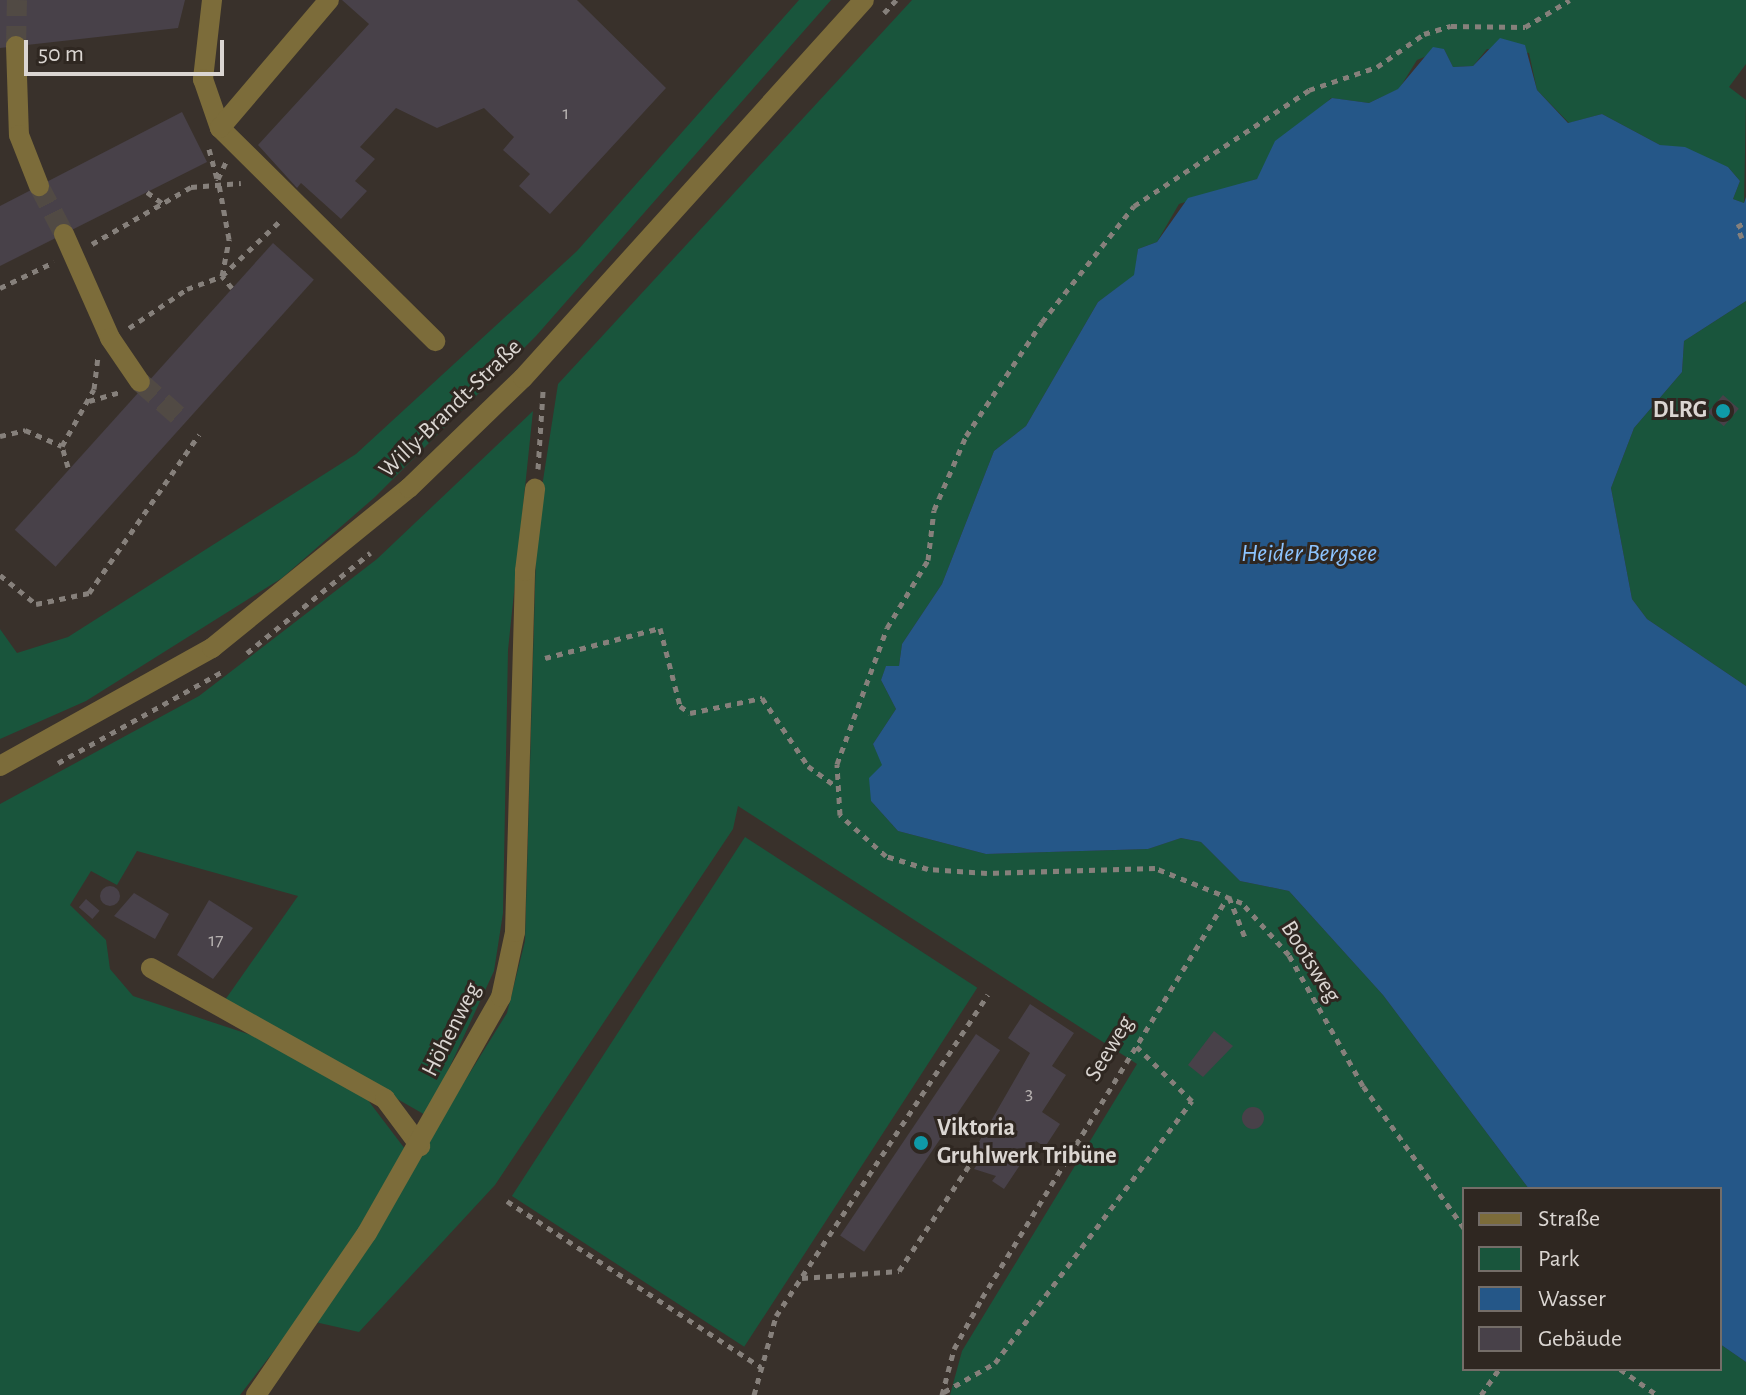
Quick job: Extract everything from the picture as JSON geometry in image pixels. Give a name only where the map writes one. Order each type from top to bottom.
[{"type":"street","points":[[212,0],[203,79],[220,128],[435,341]]},
{"type":"street","points":[[220,128],[329,0]]},
{"type":"street","name":"Willy-Brandt-Straße","points":[[0,766],[212,648],[409,488],[523,378],[864,0]]},
{"type":"street","points":[[16,46],[19,135],[39,186]]},
{"type":"street","points":[[68,243],[110,338],[138,380]]},
{"type":"street","name":"Höhenweg","points":[[256,1395],[420,1146],[483,1036],[511,960],[521,659],[535,489]]},
{"type":"street","points":[[151,968],[385,1099],[420,1146]]},
{"type":"path","points":[[521,659],[559,657],[660,628],[680,706],[690,713],[762,698],[808,766],[836,786],[855,702],[928,560],[934,510],[966,436],[1042,322],[1134,206],[1309,90],[1377,67],[1424,34],[1451,26],[1525,27],[1570,0]]},
{"type":"path","points":[[222,276],[229,239],[218,179],[235,146]]},
{"type":"path","points":[[109,237],[162,203],[218,179],[278,188]]},
{"type":"path","points":[[147,192],[162,203]]},
{"type":"path","points":[[150,315],[222,276],[295,205]]},
{"type":"path","points":[[1742,238],[1737,227],[1746,222]]},
{"type":"path","points":[[0,288],[68,243]]},
{"type":"path","points":[[222,276],[232,288]]},
{"type":"path","points":[[68,467],[62,446],[87,401],[101,345],[110,338]]},
{"type":"path","points":[[87,401],[118,394],[138,380]]},
{"type":"path","points":[[535,489],[547,410],[543,391]]},
{"type":"path","points":[[0,436],[25,430],[62,446]]},
{"type":"path","points":[[0,575],[36,604],[89,593],[199,435]]},
{"type":"path","name":"Bootsweg","points":[[836,786],[840,815],[886,856],[928,869],[1029,870],[1133,865],[1189,877],[1228,896],[1257,916],[1289,955],[1363,1086],[1462,1225]]},
{"type":"path","points":[[1228,896],[1246,940]]},
{"type":"path","name":"Seeweg","points":[[943,1393],[954,1349],[1134,1044],[1228,896]]},
{"type":"path","points":[[754,1395],[776,1316],[988,995]]},
{"type":"path","points":[[943,1393],[995,1363],[1192,1101],[1134,1044]]},
{"type":"path","points":[[801,1278],[899,1271],[970,1164]]},
{"type":"path","points":[[507,1201],[761,1367]]},
{"type":"path","points":[[1481,1395],[1498,1371]]},
{"type":"path","points":[[1623,1371],[1657,1395]]},
{"type":"green space","points":[[799,0],[831,0],[536,336],[375,497],[282,578],[86,701],[0,739],[0,629],[17,653],[68,637],[356,454],[577,251]]},
{"type":"green space","points":[[912,0],[1746,0],[1746,64],[1729,87],[1746,100],[1744,203],[1733,199],[1740,181],[1728,167],[1660,145],[1602,114],[1569,123],[1537,90],[1529,53],[1487,49],[1473,66],[1453,67],[1444,49],[1417,60],[1399,89],[1369,103],[1331,98],[1257,179],[1179,204],[1157,242],[1138,249],[1135,275],[1098,302],[1026,426],[994,451],[942,584],[902,644],[899,666],[886,667],[881,680],[896,709],[873,744],[883,765],[871,801],[898,831],[986,854],[1148,849],[1181,838],[1201,842],[1240,881],[1289,891],[1383,995],[1527,1187],[1462,1187],[1462,1371],[1722,1371],[1722,1345],[1746,1362],[1746,1395],[950,1395],[962,1351],[1137,1064],[738,806],[733,829],[495,1185],[359,1332],[315,1322],[507,1013],[525,941],[537,519],[558,384]]},
{"type":"green space","points":[[1746,301],[1746,686],[1647,619],[1632,599],[1611,488],[1634,428],[1682,372],[1684,341]]},
{"type":"green space","points":[[533,411],[508,650],[503,913],[494,971],[427,1116],[225,1000],[298,896],[137,851],[117,885],[91,871],[70,905],[106,940],[110,969],[133,996],[251,1035],[364,1095],[405,1149],[327,1282],[240,1395],[0,1395],[0,804],[199,696],[377,559]]},
{"type":"green space","points":[[745,837],[977,988],[744,1347],[512,1196]]},
{"type":"water","name":"Heider Bergsee","points":[[1500,38],[1525,45],[1537,90],[1568,123],[1602,114],[1660,145],[1685,147],[1728,167],[1740,181],[1733,199],[1744,203],[1746,197],[1746,301],[1684,341],[1682,372],[1634,428],[1611,488],[1632,599],[1647,619],[1746,686],[1746,1362],[1722,1345],[1722,1187],[1527,1187],[1383,995],[1289,891],[1240,881],[1201,842],[1181,838],[1148,849],[986,854],[898,831],[871,801],[869,778],[882,765],[873,744],[896,709],[881,680],[886,666],[899,666],[902,644],[942,584],[994,451],[1026,426],[1098,302],[1134,275],[1138,249],[1157,242],[1188,198],[1257,179],[1275,141],[1332,98],[1369,103],[1398,89],[1433,47],[1444,49],[1453,67],[1473,66]]},
{"type":"building","points":[[0,0],[185,0],[178,28],[0,48]]},
{"type":"building","points":[[342,0],[577,0],[666,88],[550,214],[519,186],[530,174],[503,150],[514,137],[484,108],[437,128],[396,108],[360,147],[375,159],[355,181],[367,191],[341,219],[301,183],[297,188],[258,145],[369,24]]},
{"type":"building","points":[[182,112],[207,162],[0,266],[0,206]]},
{"type":"building","points":[[273,243],[314,280],[56,567],[15,530]]},
{"type":"building","name":"DLRG","points":[[1723,395],[1739,409],[1724,426],[1708,412]]},
{"type":"building","points":[[106,886],[114,886],[120,896],[114,906],[106,906],[100,900],[100,892]]},
{"type":"building","points":[[134,893],[169,914],[155,939],[114,916]]},
{"type":"building","points":[[86,899],[100,911],[92,919],[79,907]]},
{"type":"building","points":[[209,900],[253,928],[213,979],[177,955]]},
{"type":"building","points":[[1030,1004],[1074,1033],[1052,1066],[1066,1075],[1042,1112],[1060,1124],[1045,1147],[1036,1141],[1004,1189],[992,1181],[996,1176],[974,1169],[980,1160],[972,1154],[1030,1053],[1008,1038]]},
{"type":"building","points":[[1214,1031],[1233,1046],[1203,1077],[1188,1065]]},
{"type":"building","name":"Viktoria Gruhlwerk Tribüne","points":[[976,1034],[1000,1050],[864,1252],[840,1235]]},
{"type":"building","points":[[1253,1107],[1261,1110],[1264,1118],[1261,1126],[1253,1129],[1245,1126],[1242,1118],[1245,1110]]},
{"type":"tunnel","points":[[16,46],[17,0]]},
{"type":"tunnel","points":[[39,186],[64,234]]},
{"type":"tunnel","points":[[140,382],[185,422]]},
{"type":"place","name":"DLRG","points":[[1723,411]]},
{"type":"place","name":"Viktoria Gruhlwerk Tribüne","points":[[921,1143]]}]
